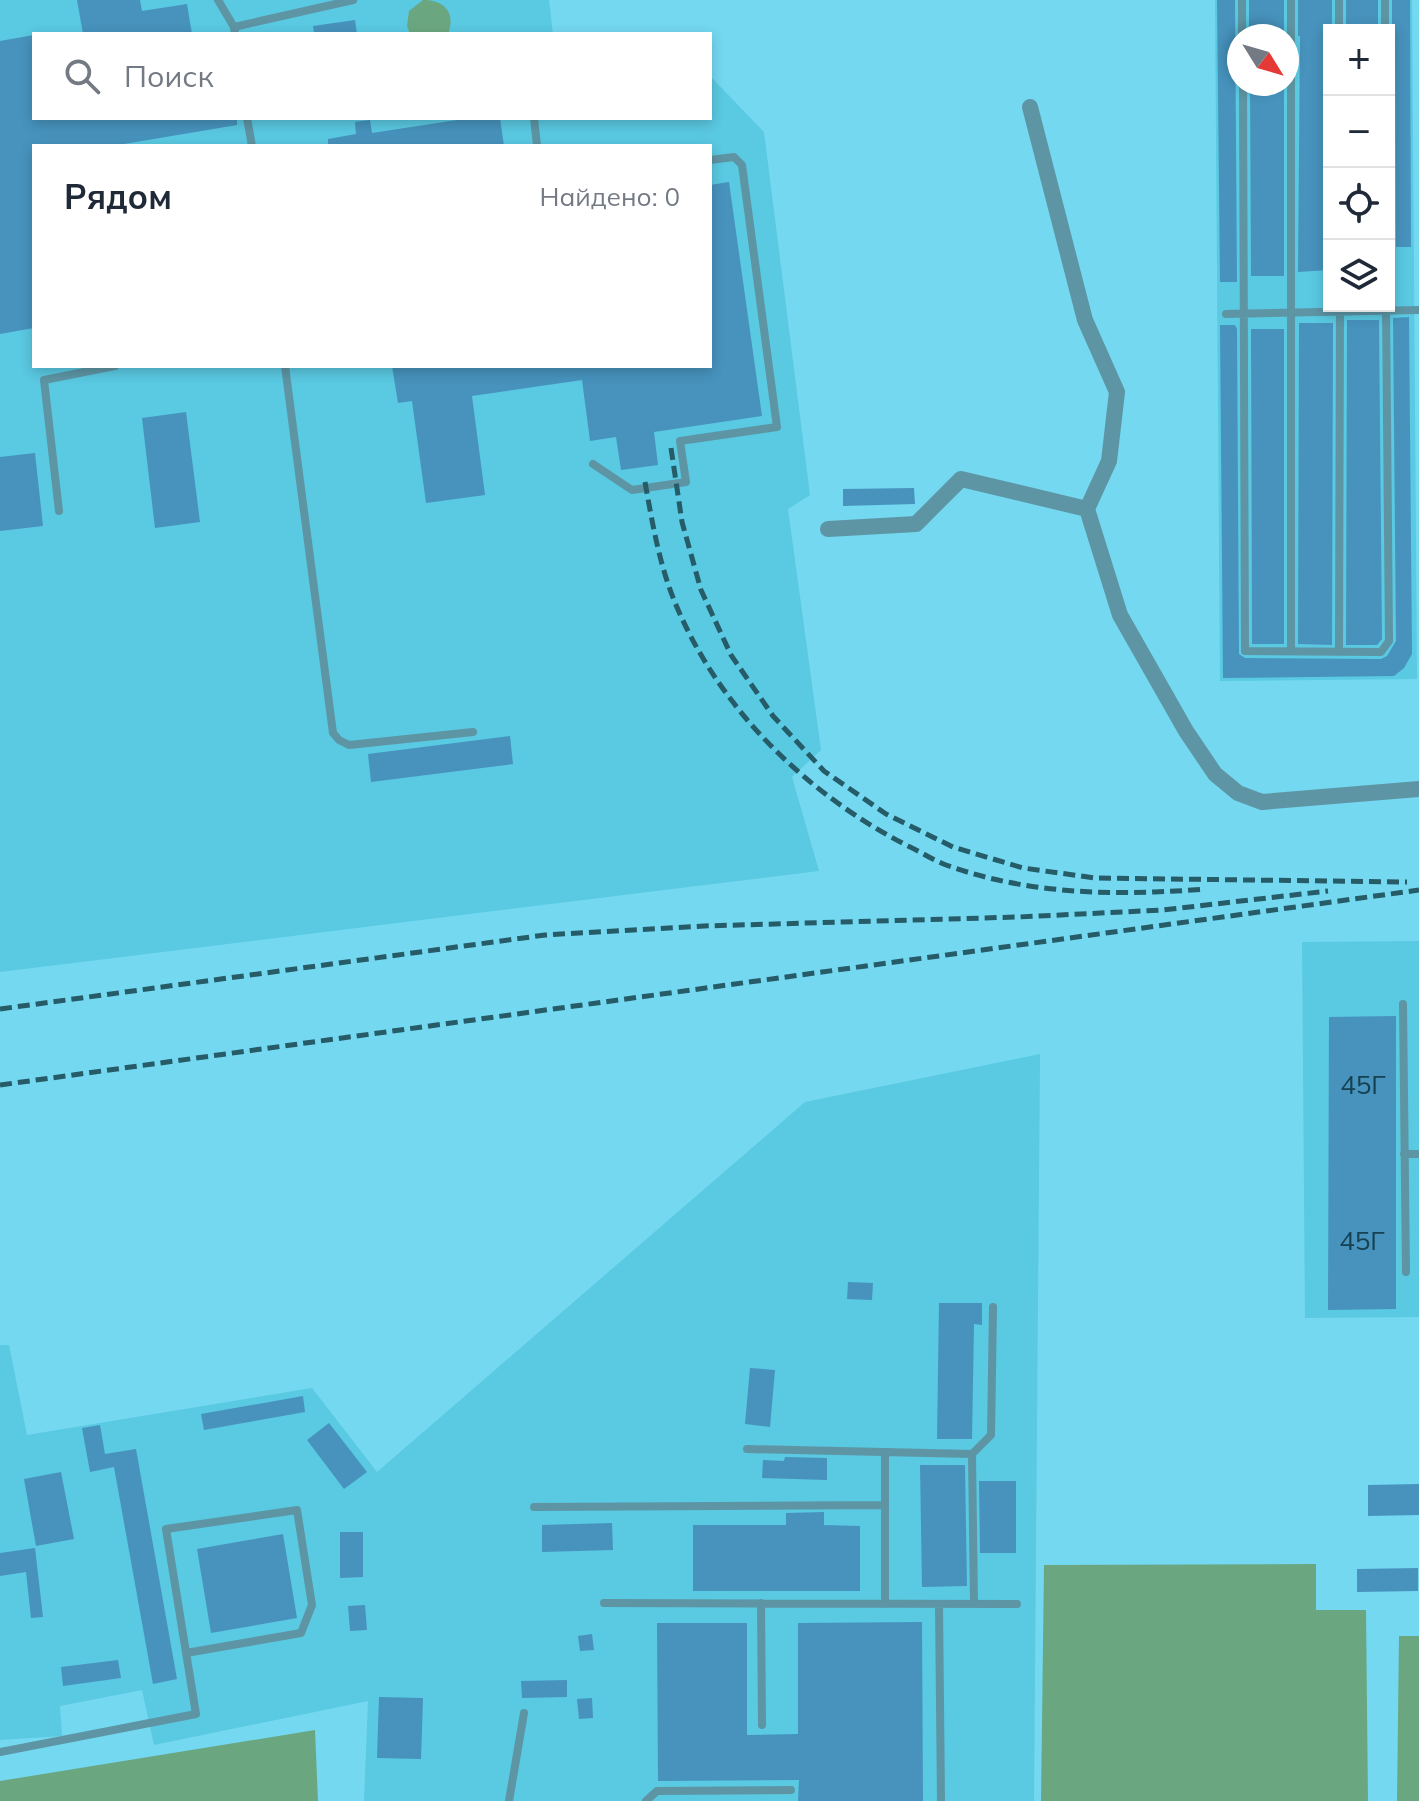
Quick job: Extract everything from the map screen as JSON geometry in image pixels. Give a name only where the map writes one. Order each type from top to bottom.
[{"type":"street","points":[[1030,107],[1085,320],[1117,392],[1109,461],[1087,509],[1120,615],[1186,731],[1215,774],[1238,793],[1262,802],[1419,789]]},
{"type":"street","points":[[828,529],[916,524],[961,479],[1087,509]]},
{"type":"lane","points":[[218,0],[234,30],[353,0]]},
{"type":"lane","points":[[1242,0],[1242,24]]},
{"type":"lane","points":[[1291,0],[1291,651]]},
{"type":"lane","points":[[1339,0],[1339,24]]},
{"type":"lane","points":[[1385,0],[1385,24]]},
{"type":"lane","points":[[1243,96],[1245,651],[1381,652],[1389,641],[1386,312]]},
{"type":"lane","points":[[247,120],[252,144]]},
{"type":"lane","points":[[534,120],[537,144]]},
{"type":"lane","points":[[593,464],[632,490],[686,482],[680,441],[777,427],[742,165],[734,157],[712,160]]},
{"type":"lane","points":[[1395,309],[1419,310]]},
{"type":"lane","points":[[1226,314],[1323,310]]},
{"type":"lane","points":[[1339,652],[1340,312]]},
{"type":"lane","points":[[59,511],[44,380],[105,368]]},
{"type":"lane","points":[[285,368],[333,733],[349,745],[473,732]]},
{"type":"lane","points":[[1403,1004],[1406,1272]]},
{"type":"lane","points":[[1404,1154],[1419,1154]]},
{"type":"lane","points":[[974,1604],[972,1454],[991,1435],[993,1307]]},
{"type":"lane","points":[[747,1449],[972,1454]]},
{"type":"lane","points":[[885,1452],[885,1604]]},
{"type":"lane","points":[[534,1507],[885,1505]]},
{"type":"lane","points":[[0,1752],[196,1714],[186,1653],[166,1529],[297,1510],[312,1605],[301,1633],[186,1653]]},
{"type":"lane","points":[[604,1603],[1017,1604]]},
{"type":"lane","points":[[761,1603],[762,1725]]},
{"type":"lane","points":[[939,1604],[941,1801]]},
{"type":"lane","points":[[509,1801],[524,1713]]},
{"type":"lane","points":[[646,1801],[657,1791],[791,1790]]},
{"type":"shaded area","points":[[0,0],[549,0],[553,32],[32,32],[32,120],[712,120],[712,78],[764,132],[810,495],[788,509],[821,750],[792,777],[819,871],[0,972]]},
{"type":"shaded area","points":[[1215,0],[1412,0],[1417,679],[1220,681]]},
{"type":"shaded area","points":[[1419,941],[1419,1317],[1305,1318],[1302,942]]},
{"type":"shaded area","points":[[1040,1054],[1034,1801],[364,1801],[368,1701],[154,1745],[142,1690],[60,1706],[62,1736],[0,1740],[0,1345],[9,1345],[27,1435],[312,1388],[377,1472],[805,1102]]},
{"type":"green space","points":[[423,0],[443,5],[451,20],[449,32],[409,32],[409,11]]},
{"type":"green space","points":[[1316,1564],[1316,1610],[1366,1610],[1368,1801],[1041,1801],[1044,1565]]},
{"type":"green space","points":[[1399,1636],[1419,1636],[1419,1801],[1397,1801]]},
{"type":"green space","points":[[315,1730],[318,1801],[0,1801],[0,1781]]},
{"type":"building","points":[[77,0],[140,0],[142,11],[187,4],[192,32],[83,32]]},
{"type":"building","points":[[1217,0],[1235,0],[1235,24],[1227,24],[1227,96],[1236,96],[1237,282],[1220,282]]},
{"type":"building","points":[[1249,0],[1284,0],[1284,24],[1249,24]]},
{"type":"building","points":[[1298,0],[1332,0],[1332,24],[1323,24],[1323,270],[1298,272],[1300,36]]},
{"type":"building","points":[[1346,0],[1378,0],[1378,24],[1346,24]]},
{"type":"building","points":[[1392,0],[1410,0],[1411,247],[1396,247],[1395,24],[1392,24]]},
{"type":"building","points":[[355,20],[357,32],[314,32],[313,26]]},
{"type":"building","points":[[32,35],[32,120],[237,120],[237,125],[124,144],[32,144],[32,328],[0,334],[0,41]]},
{"type":"building","points":[[1250,96],[1284,96],[1284,276],[1251,276]]},
{"type":"building","points":[[370,120],[372,133],[457,120],[500,120],[504,144],[328,144],[328,139],[356,134],[355,122]]},
{"type":"building","points":[[729,182],[762,416],[654,432],[658,465],[621,470],[616,437],[590,441],[582,380],[472,396],[485,495],[426,503],[412,401],[398,403],[392,368],[712,368],[712,185]]},
{"type":"building","points":[[1409,317],[1412,654],[1404,668],[1394,676],[1223,678],[1220,325],[1235,325],[1237,329],[1239,654],[1245,658],[1381,659],[1387,656],[1396,641],[1393,318]]},
{"type":"building","points":[[1347,320],[1379,320],[1382,639],[1377,645],[1346,645]]},
{"type":"building","points":[[1299,323],[1333,323],[1332,645],[1298,644]]},
{"type":"building","points":[[1251,329],[1284,329],[1284,644],[1252,644]]},
{"type":"building","points":[[186,412],[200,522],[155,528],[142,418]]},
{"type":"building","points":[[35,453],[43,526],[0,531],[0,457]]},
{"type":"building","points":[[914,488],[915,504],[843,506],[843,489]]},
{"type":"building","points":[[510,736],[513,764],[371,782],[368,754]]},
{"type":"building","points":[[1396,1016],[1396,1309],[1328,1310],[1329,1017]]},
{"type":"building","points":[[848,1282],[873,1283],[872,1300],[847,1299]]},
{"type":"building","points":[[939,1303],[982,1303],[982,1325],[974,1324],[972,1439],[937,1439]]},
{"type":"building","points":[[750,1368],[775,1370],[770,1427],[745,1424]]},
{"type":"building","points":[[303,1396],[305,1412],[204,1430],[201,1414]]},
{"type":"building","points":[[329,1423],[367,1472],[344,1489],[307,1440]]},
{"type":"building","points":[[100,1425],[105,1454],[136,1449],[177,1679],[153,1684],[114,1467],[90,1472],[82,1428]]},
{"type":"building","points":[[785,1457],[827,1458],[827,1480],[762,1478],[763,1460],[784,1461]]},
{"type":"building","points":[[920,1465],[965,1465],[967,1586],[922,1587]]},
{"type":"building","points":[[61,1472],[74,1539],[36,1546],[24,1479]]},
{"type":"building","points":[[979,1481],[1016,1481],[1016,1553],[980,1553]]},
{"type":"building","points":[[1419,1484],[1419,1515],[1368,1516],[1368,1485]]},
{"type":"building","points":[[824,1512],[824,1525],[860,1526],[860,1591],[693,1591],[693,1525],[786,1525],[786,1513]]},
{"type":"building","points":[[612,1523],[613,1550],[542,1552],[542,1525]]},
{"type":"building","points":[[340,1532],[363,1532],[363,1577],[340,1578]]},
{"type":"building","points":[[283,1534],[297,1618],[211,1633],[197,1549]]},
{"type":"building","points":[[35,1548],[43,1617],[31,1618],[26,1572],[0,1576],[0,1553]]},
{"type":"building","points":[[1418,1568],[1418,1591],[1357,1592],[1357,1569]]},
{"type":"building","points":[[365,1605],[367,1630],[350,1631],[348,1606]]},
{"type":"building","points":[[922,1622],[923,1801],[798,1801],[799,1780],[658,1781],[657,1623],[747,1623],[747,1735],[798,1734],[798,1623]]},
{"type":"building","points":[[592,1634],[594,1650],[580,1651],[578,1636]]},
{"type":"building","points":[[118,1660],[121,1678],[63,1686],[61,1667]]},
{"type":"building","points":[[567,1680],[567,1697],[522,1698],[521,1681]]},
{"type":"building","points":[[379,1697],[423,1698],[421,1759],[377,1758]]},
{"type":"building","points":[[592,1698],[593,1718],[579,1719],[577,1699]]},
{"type":"railway","points":[[671,448],[682,522],[701,590],[731,655],[773,716],[824,771],[886,814],[953,847],[1023,868],[1095,878],[1407,882]]},
{"type":"railway","points":[[645,482],[664,571],[692,639],[740,711],[800,774],[834,801],[870,825],[932,858],[977,875],[1041,888],[1074,891],[1205,889]]},
{"type":"railway","points":[[0,1085],[1419,890]]},
{"type":"railway","points":[[0,1009],[545,935],[704,926],[1163,910],[1328,891]]}]
